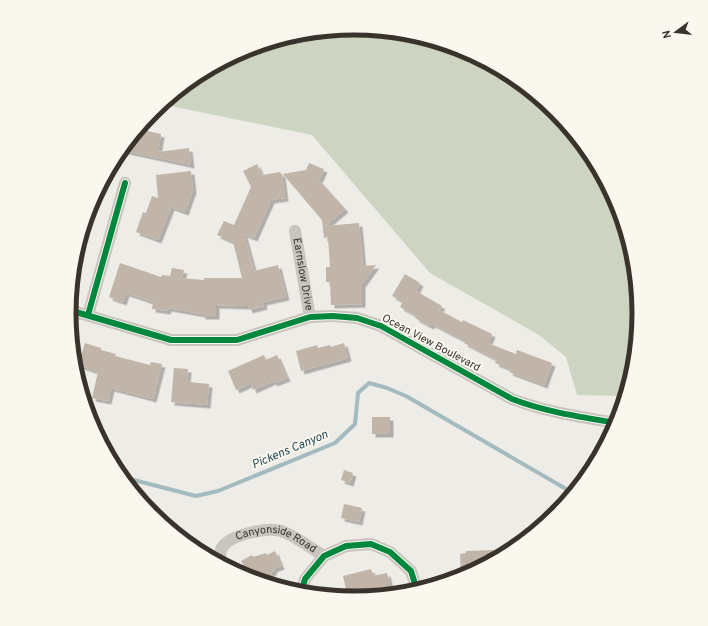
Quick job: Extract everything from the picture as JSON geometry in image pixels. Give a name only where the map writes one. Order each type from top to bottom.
[{"type":"street","points":[[88,315],[125,183]]},
{"type":"street","name":"Earnslow Drive","points":[[295,231],[310,318]]},
{"type":"street","name":"Ocean View Boulevard","points":[[76,312],[171,340],[209,341],[237,340],[310,318],[333,316],[357,318],[381,326],[512,399],[530,406],[610,422]]},
{"type":"street","name":"Canyonside Road","points":[[221,557],[220,552],[222,547],[228,542],[248,534],[273,529],[284,532],[324,556]]},
{"type":"street","points":[[303,586],[305,579],[324,556],[346,546],[371,544],[390,552],[412,571],[416,584]]},
{"type":"green space","points":[[354,35],[390,37],[426,44],[460,56],[477,64],[493,72],[523,92],[551,116],[575,144],[595,174],[603,190],[611,207],[623,241],[630,277],[632,313],[630,349],[623,385],[619,396],[577,395],[566,357],[539,335],[430,273],[312,135],[169,106],[185,92],[215,72],[248,56],[282,44],[300,40],[318,37]]},
{"type":"building","points":[[145,130],[161,134],[158,152],[189,148],[191,165],[128,152]]},
{"type":"building","points":[[309,163],[324,169],[319,180],[345,209],[325,226],[359,223],[363,266],[376,265],[362,284],[362,304],[331,305],[330,282],[326,282],[326,267],[330,267],[328,237],[324,238],[322,220],[283,174],[306,170]]},
{"type":"building","points":[[257,164],[262,175],[280,172],[282,174],[285,198],[271,200],[254,238],[244,234],[254,271],[278,265],[286,297],[263,302],[264,306],[249,310],[248,306],[216,305],[216,316],[202,316],[202,314],[168,308],[167,311],[152,309],[153,302],[126,293],[123,302],[109,297],[120,263],[161,277],[162,275],[170,276],[172,268],[184,270],[182,278],[204,280],[204,278],[242,278],[233,242],[217,235],[224,221],[234,225],[251,187],[243,171]]},
{"type":"building","points":[[191,171],[193,190],[185,212],[171,207],[158,240],[136,232],[143,212],[146,213],[152,196],[158,198],[156,175]]},
{"type":"building","points":[[405,274],[420,283],[416,291],[442,306],[439,310],[462,322],[463,320],[492,334],[488,343],[516,354],[517,350],[552,363],[544,385],[509,372],[511,369],[495,363],[497,360],[432,324],[430,326],[415,318],[417,316],[400,307],[403,302],[392,296]]},
{"type":"building","points":[[85,343],[101,348],[101,350],[116,354],[115,356],[150,365],[151,362],[162,364],[153,399],[111,388],[108,401],[92,398],[98,372],[81,366],[80,360]]},
{"type":"building","points":[[344,343],[348,358],[301,371],[296,351],[317,345],[318,348],[330,345],[331,347]]},
{"type":"building","points":[[264,355],[266,360],[277,355],[287,378],[274,383],[273,381],[253,390],[251,383],[236,390],[228,371]]},
{"type":"building","points":[[174,368],[188,369],[187,380],[190,380],[190,382],[209,384],[207,405],[171,402]]},
{"type":"building","points":[[372,417],[390,417],[390,434],[372,434]]},
{"type":"building","points":[[344,470],[353,473],[350,483],[341,480]]},
{"type":"building","points":[[344,504],[362,508],[359,522],[341,518]]},
{"type":"building","points":[[493,550],[493,554],[461,570],[460,554],[466,553],[466,551]]},
{"type":"building","points":[[275,551],[281,566],[273,569],[274,571],[270,573],[272,576],[269,577],[246,569],[241,561],[252,555],[253,557],[266,553],[267,555]]},
{"type":"building","points":[[371,569],[373,576],[387,573],[391,589],[346,591],[343,576]]},
{"type":"waterway","name":"Pickens Canyon","points":[[131,479],[196,496],[218,491],[335,443],[355,424],[358,393],[369,383],[387,388],[406,396],[568,490]]},
{"type":"cycle path","points":[[88,315],[125,183]]},
{"type":"cycle path","points":[[76,312],[171,340],[237,340],[310,317],[333,316],[357,318],[381,326],[512,399],[551,411],[610,422]]},
{"type":"cycle path","points":[[303,586],[305,579],[324,556],[346,546],[371,544],[390,552],[411,571],[415,584]]}]
